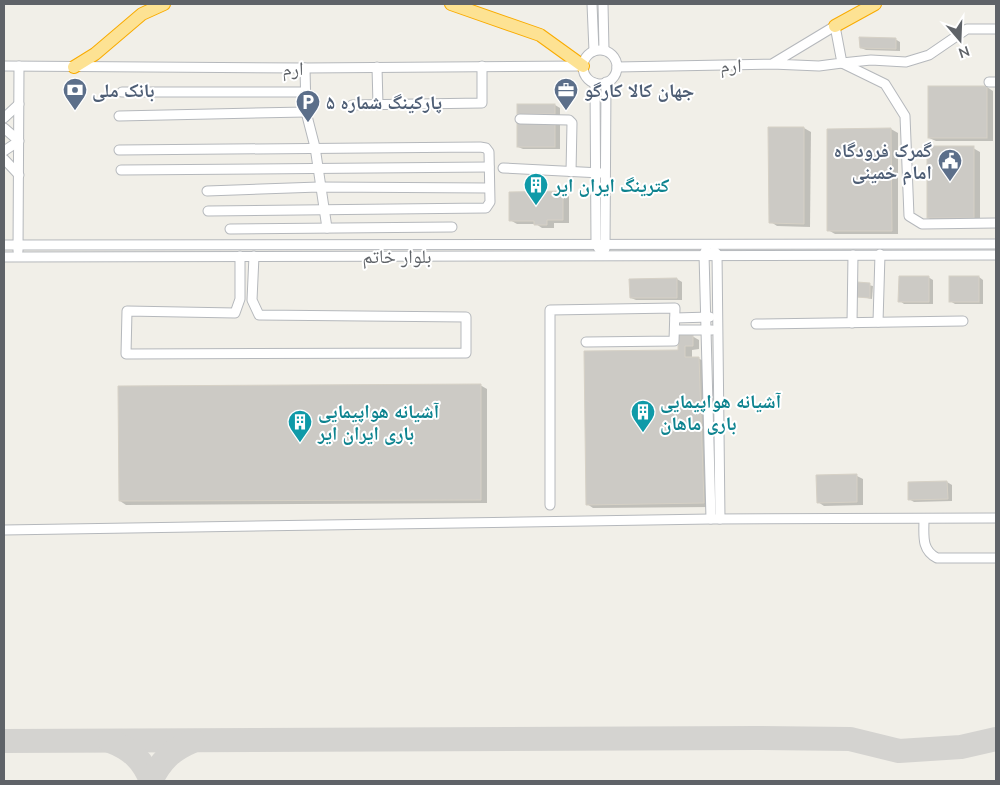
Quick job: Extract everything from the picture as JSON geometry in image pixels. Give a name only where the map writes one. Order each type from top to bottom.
[{"type":"highway","points":[[74,67],[95,54],[142,14],[164,4]]},
{"type":"highway","points":[[452,4],[540,35],[583,66]]},
{"type":"highway","points":[[835,26],[875,4]]},
{"type":"street","points":[[592,4],[594,51]]},
{"type":"street","points":[[603,4],[604,50]]},
{"type":"street","name":"ارم","points":[[617,67],[772,64],[835,26]]},
{"type":"street","points":[[835,26],[842,63]]},
{"type":"street","points":[[772,64],[819,66],[871,60],[906,62],[929,55],[967,29],[996,29]]},
{"type":"street","points":[[604,50],[614,56],[617,67],[614,76],[606,82],[595,83],[586,76],[583,66],[586,57],[594,51],[604,50]]},
{"type":"street","points":[[842,63],[885,84],[905,116],[909,216],[922,224],[996,222]]},
{"type":"street","name":"ارم","points":[[4,66],[305,68],[583,66]]},
{"type":"street","points":[[18,257],[19,66]]},
{"type":"street","points":[[352,105],[482,103],[482,66]]},
{"type":"street","points":[[376,67],[378,105]]},
{"type":"street","points":[[305,68],[304,92],[306,112],[315,147],[319,187],[327,228]]},
{"type":"street","points":[[602,256],[606,244],[606,82]]},
{"type":"street","points":[[595,83],[596,244],[602,256]]},
{"type":"street","points":[[122,92],[304,92]]},
{"type":"street","points":[[4,118],[19,104]]},
{"type":"street","points":[[119,116],[306,112]]},
{"type":"street","points":[[520,119],[569,120],[572,122],[571,172]]},
{"type":"street","points":[[4,128],[19,141]]},
{"type":"street","points":[[4,151],[19,141]]},
{"type":"street","points":[[120,150],[480,147],[486,148],[489,152],[490,202],[486,208],[323,208],[208,211]]},
{"type":"street","points":[[4,160],[19,175]]},
{"type":"street","points":[[121,170],[489,166]]},
{"type":"street","points":[[503,168],[606,173]]},
{"type":"street","points":[[207,191],[319,187],[489,188]]},
{"type":"street","points":[[230,228],[452,226]]},
{"type":"street","name":"بلوار خاتم","points":[[4,245],[996,244]]},
{"type":"street","points":[[709,245],[717,254],[718,330],[715,519],[704,254],[709,245]]},
{"type":"street","points":[[790,245],[790,256]]},
{"type":"street","points":[[867,245],[867,254]]},
{"type":"street","name":"بلوار خاتم","points":[[4,257],[602,256],[704,254],[790,256],[867,254],[996,255]]},
{"type":"street","points":[[878,322],[880,254]]},
{"type":"street","points":[[852,323],[853,255]]},
{"type":"street","points":[[240,256],[240,299],[235,313],[127,312],[126,354],[466,353],[466,317],[259,315],[252,300],[254,256]]},
{"type":"street","points":[[550,505],[550,310],[675,308],[674,341],[586,342]]},
{"type":"street","points":[[675,318],[718,318]]},
{"type":"street","points":[[756,324],[963,321]]},
{"type":"street","points":[[675,330],[718,330]]},
{"type":"street","points":[[4,530],[715,519],[996,518]]},
{"type":"street","points":[[924,519],[925,546],[937,558],[996,558]]},
{"type":"building","points":[[859,37],[896,38],[896,49],[860,48]]},
{"type":"building","points":[[928,86],[987,86],[987,138],[928,138]]},
{"type":"building","points":[[517,104],[555,104],[555,114],[517,114]]},
{"type":"building","points":[[517,121],[555,121],[555,147],[517,147]]},
{"type":"building","points":[[768,127],[804,127],[804,224],[769,223]]},
{"type":"building","points":[[891,128],[892,231],[827,231],[827,129]]},
{"type":"building","name":"گمرک فرودگاه امام خمینی","points":[[927,146],[974,146],[974,218],[927,218]]},
{"type":"building","name":"کترینگ ایران ایر","points":[[563,191],[563,220],[547,220],[547,225],[534,225],[534,221],[509,221],[509,192]]},
{"type":"building","points":[[899,276],[929,276],[929,302],[898,302]]},
{"type":"building","points":[[949,276],[979,276],[979,302],[949,302]]},
{"type":"building","points":[[677,278],[677,298],[630,298],[629,279]]},
{"type":"building","points":[[857,282],[870,283],[870,298],[856,297]]},
{"type":"building","name":"آشیانه هواپیمایی باری ماهان","points":[[678,335],[693,335],[693,346],[685,346],[685,357],[699,357],[704,503],[586,505],[584,351],[678,350]]},
{"type":"building","name":"آشیانه هواپیمایی باری ایران ایر","points":[[481,384],[481,500],[119,501],[118,386]]},
{"type":"building","points":[[857,474],[857,502],[817,503],[816,475]]},
{"type":"building","points":[[947,481],[948,499],[908,500],[908,482]]},
{"type":"taxiway","points":[[4,741],[850,739],[899,751],[961,747],[996,739]]},
{"type":"taxiway","points":[[110,741],[135,756],[144,767],[151,781]]},
{"type":"taxiway","points":[[151,781],[168,756],[193,741]]},
{"type":"place","name":"بانک ملی","points":[[75,111]]},
{"type":"place","name":"جهان کالا کارگو","points":[[566,111]]},
{"type":"place","name":"پارکینگ شماره ۵","points":[[308,123]]},
{"type":"place","name":"گمرک فرودگاه امام خمینی","points":[[950,182]]},
{"type":"place","name":"کترینگ ایران ایر","points":[[536,206]]},
{"type":"place","name":"آشیانه هواپیمایی باری ماهان","points":[[643,433]]},
{"type":"place","name":"آشیانه هواپیمایی باری ایران ایر","points":[[300,443]]}]
